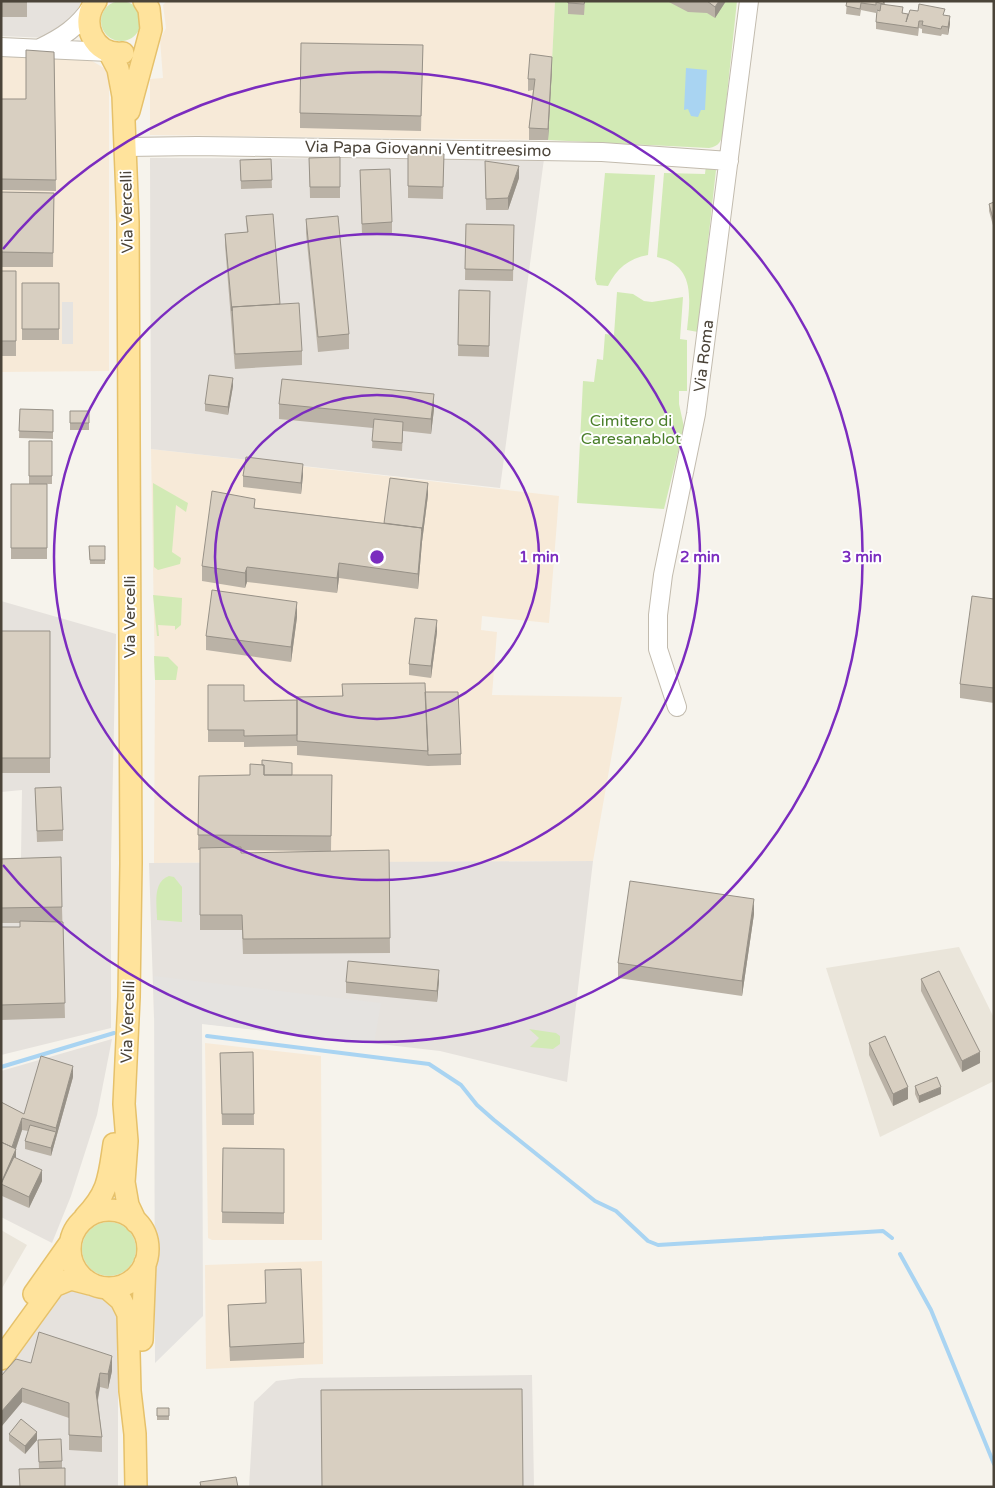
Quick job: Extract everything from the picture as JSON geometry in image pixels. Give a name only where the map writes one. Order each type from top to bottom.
[{"type":"main road","name":"Via Vercelli","points":[[126,139],[152,19],[145,2]]},
{"type":"main road","name":"Via Vercelli","points":[[94,4],[88,17],[89,28],[92,38],[99,46],[109,52],[118,69],[126,139],[131,863],[129,997],[124,1104],[127,1141],[124,1182],[128,1205],[136,1222]]},
{"type":"main road","points":[[109,52],[120,54],[131,52],[141,47],[148,38]]},
{"type":"main road","name":"Via Vercelli","points":[[83,1220],[100,1201],[109,1180],[114,1141],[124,1104]]},
{"type":"main road","points":[[1,1338],[70,1243],[74,1230],[83,1220],[94,1213],[109,1210],[122,1212],[136,1222],[146,1238],[148,1250],[145,1263],[140,1411],[136,1434]]},
{"type":"main road","points":[[70,1243],[73,1266],[79,1275],[121,1300],[128,1314],[130,1391],[136,1434],[136,1487]]},
{"type":"main road","points":[[1,1359],[54,1286],[71,1279],[99,1286],[123,1286],[133,1280],[145,1263]]},
{"type":"street","name":"Via Roma","points":[[677,707],[658,649],[658,615],[663,575],[696,414],[750,1]]},
{"type":"street","points":[[38,50],[67,34],[81,22],[94,4]]},
{"type":"street","points":[[1,48],[109,52]]},
{"type":"street","name":"Via Papa Giovanni Ventitreesimo","points":[[126,139],[197,146],[602,152],[729,161]]},
{"type":"shaded area","points":[[1,1],[80,1],[81,11],[49,38],[1,36]]},
{"type":"shaded area","points":[[167,1],[555,1],[548,140],[150,135],[150,79],[163,78],[160,40],[166,28],[163,5]]},
{"type":"shaded area","points":[[1,55],[87,58],[109,71],[109,371],[1,372]]},
{"type":"shaded area","points":[[150,158],[544,159],[500,488],[151,449]]},
{"type":"shaded area","points":[[62,302],[73,302],[73,344],[62,344]]},
{"type":"shaded area","points":[[151,449],[559,496],[549,623],[482,616],[481,630],[497,632],[492,695],[622,697],[593,861],[154,863],[155,680]]},
{"type":"shaded area","points":[[1,601],[116,634],[111,860],[111,1028],[1,1055],[1,859],[21,858],[22,790],[1,792]]},
{"type":"shaded area","points":[[593,861],[567,1082],[440,1051],[154,1018],[149,863]]},
{"type":"shaded area","points":[[959,947],[994,1018],[994,1081],[880,1137],[826,968]]},
{"type":"shaded area","points":[[154,976],[381,1003],[374,1043],[202,1024],[203,1316],[155,1363]]},
{"type":"shaded area","points":[[112,1039],[97,1115],[71,1196],[52,1243],[1,1217],[1,1071]]},
{"type":"shaded area","points":[[205,1043],[321,1056],[322,1240],[212,1240],[208,1238]]},
{"type":"shaded area","points":[[1,1230],[27,1245],[1,1290]]},
{"type":"shaded area","points":[[322,1261],[323,1364],[206,1369],[205,1265]]},
{"type":"shaded area","points":[[60,1289],[81,1289],[105,1298],[118,1308],[118,1487],[1,1487],[1,1369]]},
{"type":"shaded area","points":[[532,1375],[534,1487],[249,1487],[254,1402],[276,1381],[300,1378]]},
{"type":"green space","points":[[125,1],[132,4],[138,10],[141,21],[140,29],[132,38],[125,41],[117,41],[110,38],[102,29],[101,17],[104,10],[113,2]]},
{"type":"green space","points":[[555,1],[737,1],[723,132],[719,143],[709,148],[548,140]]},
{"type":"green space","points":[[706,165],[716,170],[698,332],[687,330],[689,296],[688,285],[684,276],[679,268],[670,261],[657,257],[664,173],[705,174]]},
{"type":"green space","points":[[605,173],[655,175],[648,255],[641,256],[624,265],[615,274],[608,286],[597,285],[595,279]]},
{"type":"green space","name":"Cimitero di Caresanablot","points":[[617,292],[633,294],[644,301],[652,302],[683,297],[680,339],[687,340],[687,391],[679,391],[679,404],[684,427],[664,509],[577,503],[583,381],[594,382],[597,359],[603,360],[605,334],[614,335]]},
{"type":"green space","points":[[153,483],[188,503],[186,512],[176,505],[172,552],[181,558],[180,564],[158,570],[154,567]]},
{"type":"green space","points":[[153,595],[182,598],[181,625],[175,630],[175,626],[158,625],[159,636],[157,636]]},
{"type":"green space","points":[[154,656],[168,657],[178,667],[176,680],[155,680]]},
{"type":"green space","points":[[169,876],[174,877],[182,887],[182,922],[157,920],[156,901],[158,889],[160,883]]},
{"type":"green space","points":[[529,1029],[556,1033],[560,1036],[560,1044],[553,1049],[530,1047],[539,1038]]},
{"type":"green space","points":[[109,1222],[119,1224],[128,1230],[134,1239],[136,1249],[134,1259],[128,1268],[119,1274],[109,1276],[99,1274],[90,1268],[84,1259],[82,1249],[84,1239],[90,1230],[99,1224]]},
{"type":"water","points":[[686,68],[707,70],[705,110],[701,110],[698,117],[691,116],[688,109],[684,110]]},
{"type":"building","points":[[27,1],[27,2],[1,2]]},
{"type":"building","points":[[568,1],[585,1],[584,4],[568,3]]},
{"type":"building","points":[[707,1],[719,1],[715,7]]},
{"type":"building","points":[[847,1],[884,1],[883,4],[876,2],[876,5],[861,3],[860,9],[846,6]]},
{"type":"building","points":[[881,4],[903,7],[902,13],[908,14],[906,22],[910,10],[918,11],[919,4],[945,9],[943,15],[950,16],[948,27],[942,26],[941,29],[922,25],[923,21],[919,21],[918,28],[876,22],[877,10],[880,11]]},
{"type":"building","points":[[301,43],[423,45],[421,116],[300,113]]},
{"type":"building","points":[[26,50],[54,52],[56,180],[1,179],[1,99],[26,99]]},
{"type":"building","points":[[530,54],[552,57],[548,129],[529,128],[535,79],[528,79]]},
{"type":"building","points":[[408,154],[444,154],[443,187],[408,186]]},
{"type":"building","points":[[340,157],[340,187],[310,187],[309,158]]},
{"type":"building","points":[[271,159],[272,180],[241,181],[240,160]]},
{"type":"building","points":[[485,161],[519,166],[508,198],[486,199]]},
{"type":"building","points":[[390,169],[392,222],[362,224],[360,170]]},
{"type":"building","points":[[1,192],[54,193],[53,253],[1,252]]},
{"type":"building","points":[[994,202],[994,222],[989,204]]},
{"type":"building","points":[[273,214],[280,304],[232,307],[232,311],[225,234],[248,232],[246,216]]},
{"type":"building","points":[[338,216],[349,334],[318,337],[306,219]]},
{"type":"building","points":[[466,224],[514,225],[513,270],[465,269]]},
{"type":"building","points":[[1,271],[16,271],[16,341],[1,341]]},
{"type":"building","points":[[22,283],[59,283],[59,329],[22,329]]},
{"type":"building","points":[[459,290],[490,291],[489,346],[458,345]]},
{"type":"building","points":[[299,303],[302,351],[235,354],[232,307]]},
{"type":"building","points":[[209,375],[233,378],[228,407],[205,404]]},
{"type":"building","points":[[282,379],[434,394],[431,419],[279,404]]},
{"type":"building","points":[[20,409],[53,410],[53,432],[19,431]]},
{"type":"building","points":[[70,411],[89,411],[89,423],[70,423]]},
{"type":"building","points":[[374,419],[403,422],[402,443],[372,441]]},
{"type":"building","points":[[29,441],[52,441],[52,476],[29,476]]},
{"type":"building","points":[[246,457],[303,464],[301,483],[243,476]]},
{"type":"building","points":[[390,478],[428,483],[422,531],[422,528],[384,523]]},
{"type":"building","points":[[11,484],[47,484],[47,548],[11,548]]},
{"type":"building","points":[[212,491],[255,499],[254,508],[422,528],[418,574],[339,563],[337,578],[247,567],[245,573],[202,566]]},
{"type":"building","points":[[89,546],[105,546],[105,560],[90,560]]},
{"type":"building","points":[[212,590],[297,602],[291,647],[206,636]]},
{"type":"building","points":[[972,596],[994,599],[994,688],[960,684]]},
{"type":"building","points":[[415,618],[437,620],[431,666],[409,664]]},
{"type":"building","points":[[1,631],[50,631],[50,758],[1,758]]},
{"type":"building","points":[[425,683],[428,751],[297,741],[297,697],[343,696],[342,684]]},
{"type":"building","points":[[208,685],[244,685],[244,701],[297,700],[297,735],[244,736],[244,730],[208,730]]},
{"type":"building","points":[[425,692],[458,692],[461,754],[428,755]]},
{"type":"building","points":[[262,760],[292,763],[292,775],[264,775]]},
{"type":"building","points":[[250,764],[264,765],[264,775],[332,775],[331,836],[198,835],[199,776],[250,775]]},
{"type":"building","points":[[61,787],[63,830],[37,831],[35,788]]},
{"type":"building","points":[[241,847],[241,853],[389,850],[390,938],[243,939],[242,915],[200,915],[200,848]]},
{"type":"building","points":[[61,857],[62,907],[1,908],[1,859]]},
{"type":"building","points":[[630,881],[754,899],[742,981],[618,963]]},
{"type":"building","points":[[20,921],[63,922],[65,1003],[1,1005],[1,927],[20,927]]},
{"type":"building","points":[[348,961],[439,970],[437,991],[346,982]]},
{"type":"building","points":[[939,971],[980,1052],[962,1061],[921,979]]},
{"type":"building","points":[[885,1036],[908,1087],[893,1094],[869,1043]]},
{"type":"building","points":[[253,1052],[254,1114],[222,1114],[220,1053]]},
{"type":"building","points":[[41,1056],[73,1066],[56,1128],[22,1118],[12,1147],[1,1142],[1,1102],[24,1114]]},
{"type":"building","points":[[937,1077],[941,1087],[919,1096],[915,1086]]},
{"type":"building","points":[[30,1125],[56,1132],[51,1148],[25,1141]]},
{"type":"building","points":[[1,1142],[16,1149],[1,1183]]},
{"type":"building","points":[[223,1148],[284,1149],[284,1213],[222,1212]]},
{"type":"building","points":[[14,1157],[42,1170],[29,1197],[1,1184]]},
{"type":"building","points":[[301,1269],[304,1343],[230,1347],[228,1305],[266,1303],[265,1270]]},
{"type":"building","points":[[39,1332],[112,1356],[108,1374],[100,1373],[96,1392],[102,1437],[69,1435],[69,1403],[22,1388],[1,1412],[1,1376],[16,1359],[31,1363]]},
{"type":"building","points":[[522,1389],[523,1487],[322,1487],[321,1390]]},
{"type":"building","points":[[157,1408],[169,1408],[169,1416],[157,1416]]},
{"type":"building","points":[[21,1419],[37,1432],[25,1446],[9,1434]]},
{"type":"building","points":[[61,1439],[62,1461],[39,1462],[38,1440]]},
{"type":"building","points":[[65,1468],[65,1487],[20,1487],[19,1469]]},
{"type":"building","points":[[236,1477],[238,1487],[201,1487],[200,1482]]},
{"type":"waterway","points":[[1,1067],[114,1033]]},
{"type":"waterway","points":[[207,1036],[429,1064],[461,1085],[477,1105],[494,1120],[595,1201],[616,1211],[648,1241],[658,1245],[883,1231],[892,1238]]},
{"type":"waterway","points":[[900,1254],[931,1310],[994,1464]]}]
